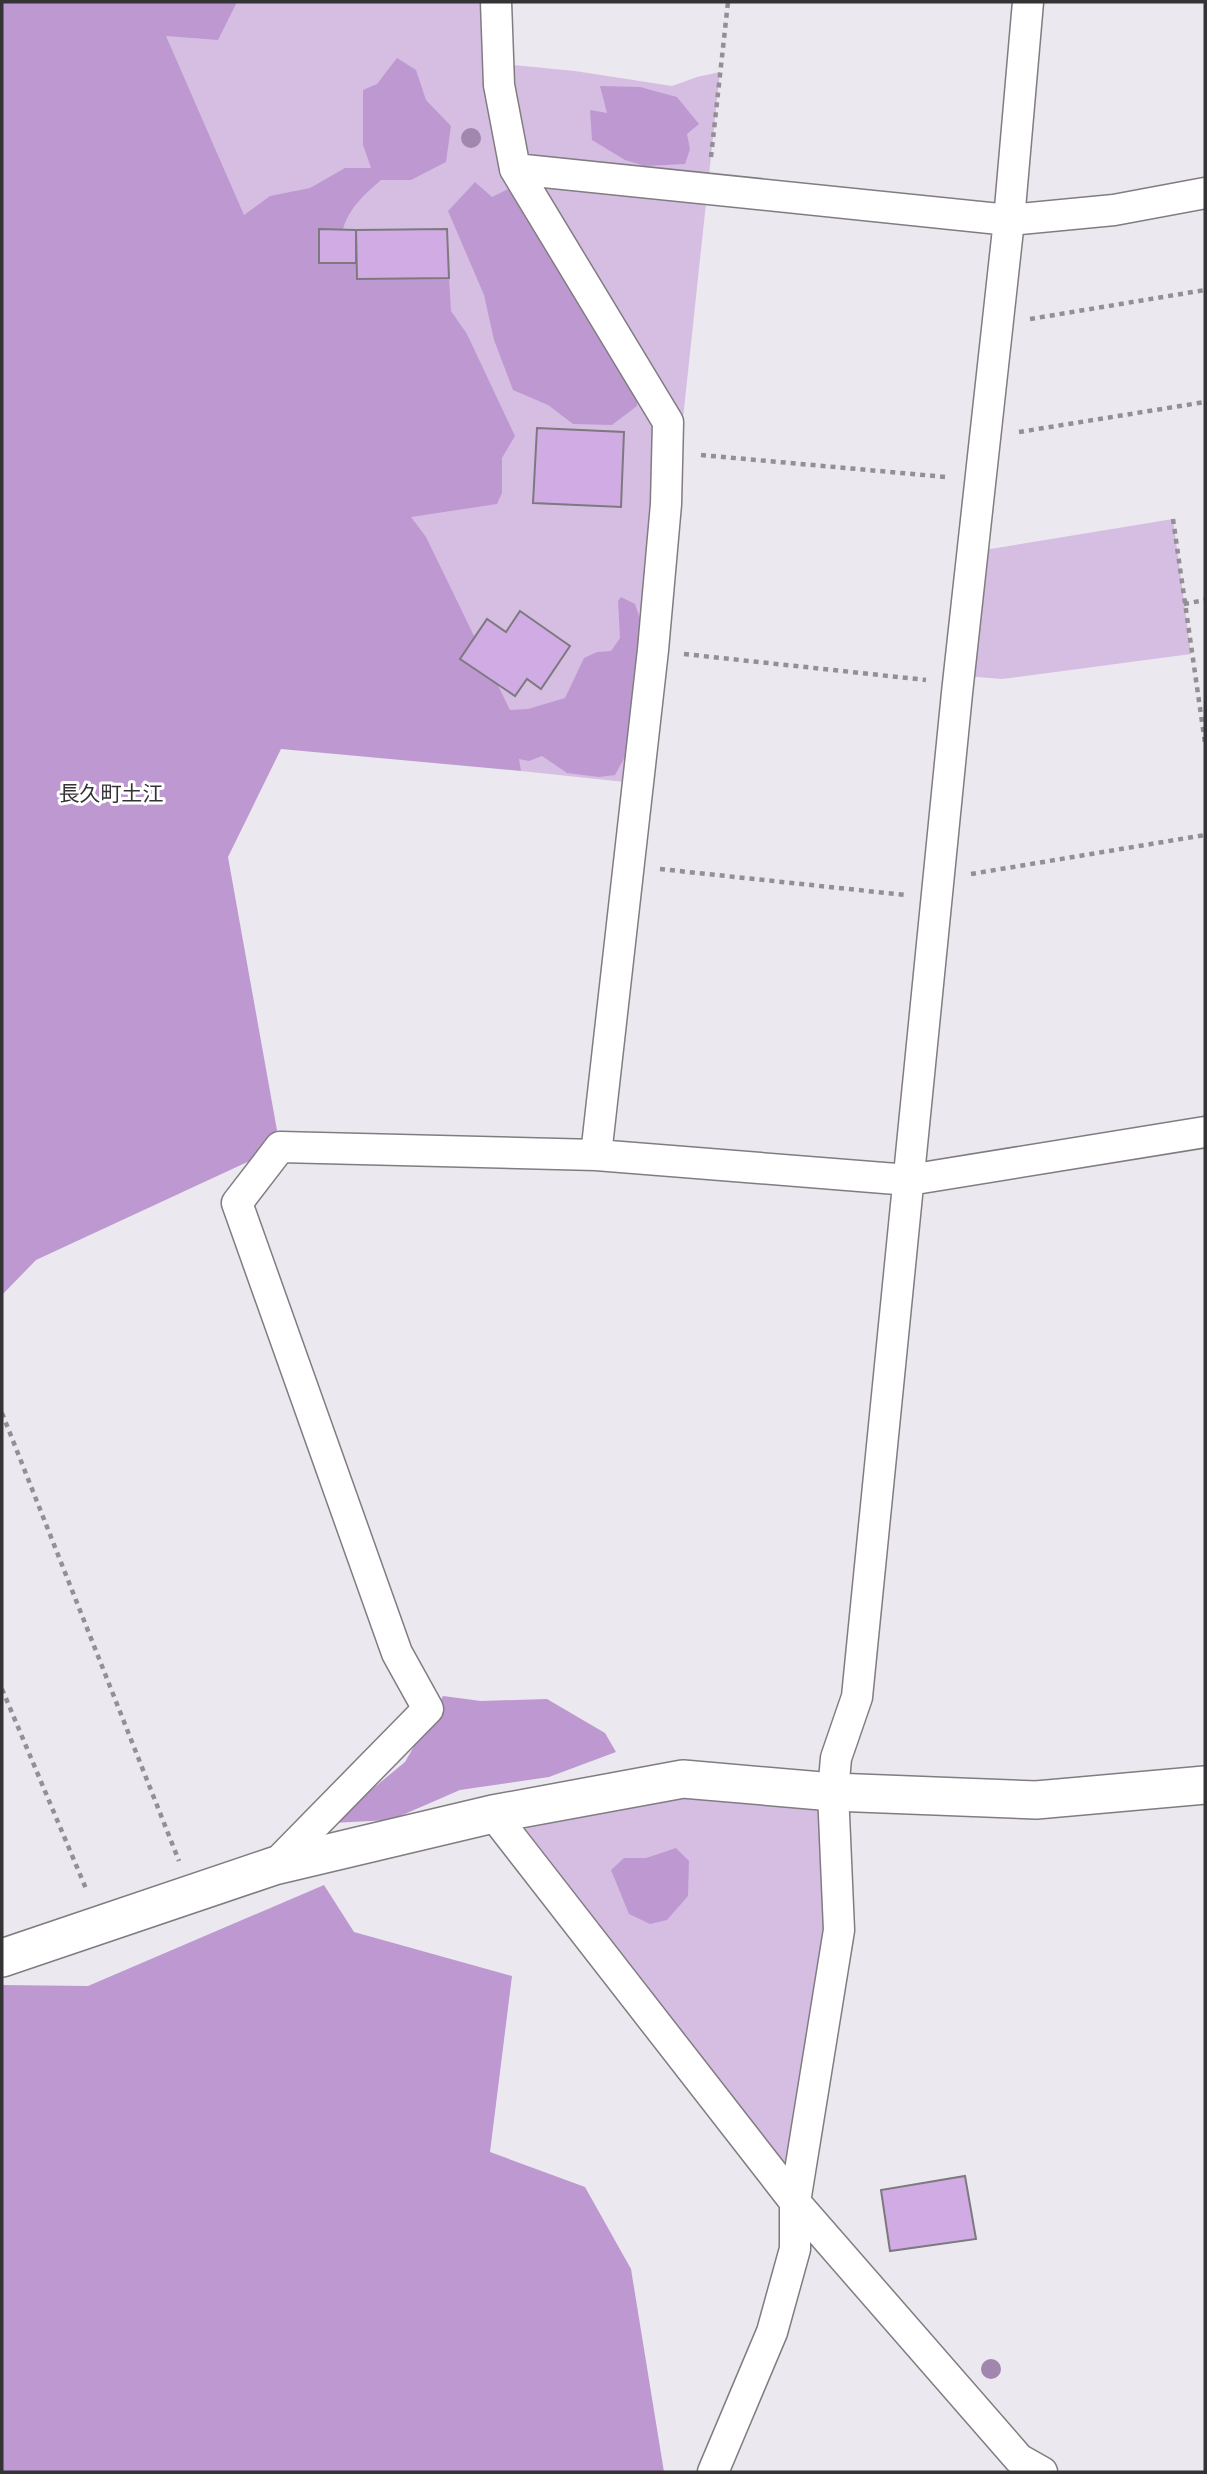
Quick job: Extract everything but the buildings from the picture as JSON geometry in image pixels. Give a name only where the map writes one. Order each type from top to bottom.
[{"type":"street","points":[[496,2],[499,85],[515,169],[668,422],[666,504],[653,650],[596,1155]]},
{"type":"street","points":[[713,2472],[772,2332],[795,2249],[795,2202],[839,1930],[832,1792],[836,1758],[857,1697],[958,683],[1009,219],[1028,2]]},
{"type":"street","points":[[515,169],[1009,219],[1114,210],[1205,193]]},
{"type":"street","points":[[274,1866],[428,1709],[397,1653],[237,1203],[280,1147],[596,1155],[909,1180],[1205,1132]]},
{"type":"street","points":[[2,1958],[274,1866],[493,1814],[683,1779],[832,1792],[1036,1800],[1205,1785]]},
{"type":"street","points":[[493,1814],[795,2202],[1019,2459],[1042,2472]]},
{"type":"path","points":[[710,170],[728,2]]},
{"type":"path","points":[[998,325],[1205,290]]},
{"type":"path","points":[[1018,433],[1205,402]]},
{"type":"path","points":[[668,452],[958,478]]},
{"type":"path","points":[[1173,519],[1205,743]]},
{"type":"path","points":[[1184,604],[1205,600]]},
{"type":"path","points":[[653,650],[958,683]]},
{"type":"path","points":[[958,876],[1205,835]]},
{"type":"path","points":[[627,865],[937,899]]},
{"type":"path","points":[[2,1413],[182,1869]]},
{"type":"path","points":[[2,1689],[90,1898]]},
{"type":"shaded area","points":[[2,2],[237,2],[218,40],[166,36],[244,215],[270,196],[310,188],[345,168],[371,168],[363,145],[363,90],[377,84],[397,58],[416,70],[426,100],[451,126],[446,162],[411,180],[381,180],[353,208],[343,229],[319,230],[319,263],[356,263],[357,279],[449,278],[451,311],[467,334],[515,436],[502,458],[502,493],[497,504],[411,517],[426,537],[510,710],[528,709],[565,698],[584,658],[597,652],[611,651],[620,638],[618,601],[621,597],[635,604],[646,637],[626,755],[615,775],[599,777],[567,773],[542,756],[529,761],[519,759],[521,771],[281,749],[228,857],[280,1147],[36,1260],[2,1295]]},
{"type":"shaded area","points":[[151,2],[491,2],[504,64],[575,71],[672,86],[720,72],[644,784],[521,771],[214,248]]},
{"type":"shaded area","points":[[600,86],[640,87],[677,97],[699,124],[687,134],[690,149],[685,164],[645,166],[625,160],[592,140],[590,110],[607,113]]},
{"type":"shaded area","points":[[475,182],[492,197],[522,182],[636,352],[637,406],[612,425],[573,424],[548,405],[513,390],[494,340],[484,295],[448,211]]},
{"type":"shaded area","points":[[1173,519],[1191,654],[1002,679],[965,676],[978,551]]},
{"type":"shaded area","points":[[443,1696],[481,1701],[547,1699],[605,1733],[616,1752],[549,1777],[460,1790],[391,1820],[331,1823],[405,1762]]},
{"type":"shaded area","points":[[684,1790],[820,1806],[827,1932],[788,2185],[505,1817]]},
{"type":"shaded area","points":[[676,1848],[689,1861],[688,1896],[667,1920],[650,1924],[629,1914],[611,1870],[624,1858],[646,1858]]},
{"type":"shaded area","points":[[324,1885],[354,1932],[512,1976],[490,2152],[585,2187],[631,2269],[664,2472],[2,2472],[2,1985],[88,1986]]},
{"type":"district","name":"長久町土江","points":[[111,794]]}]
